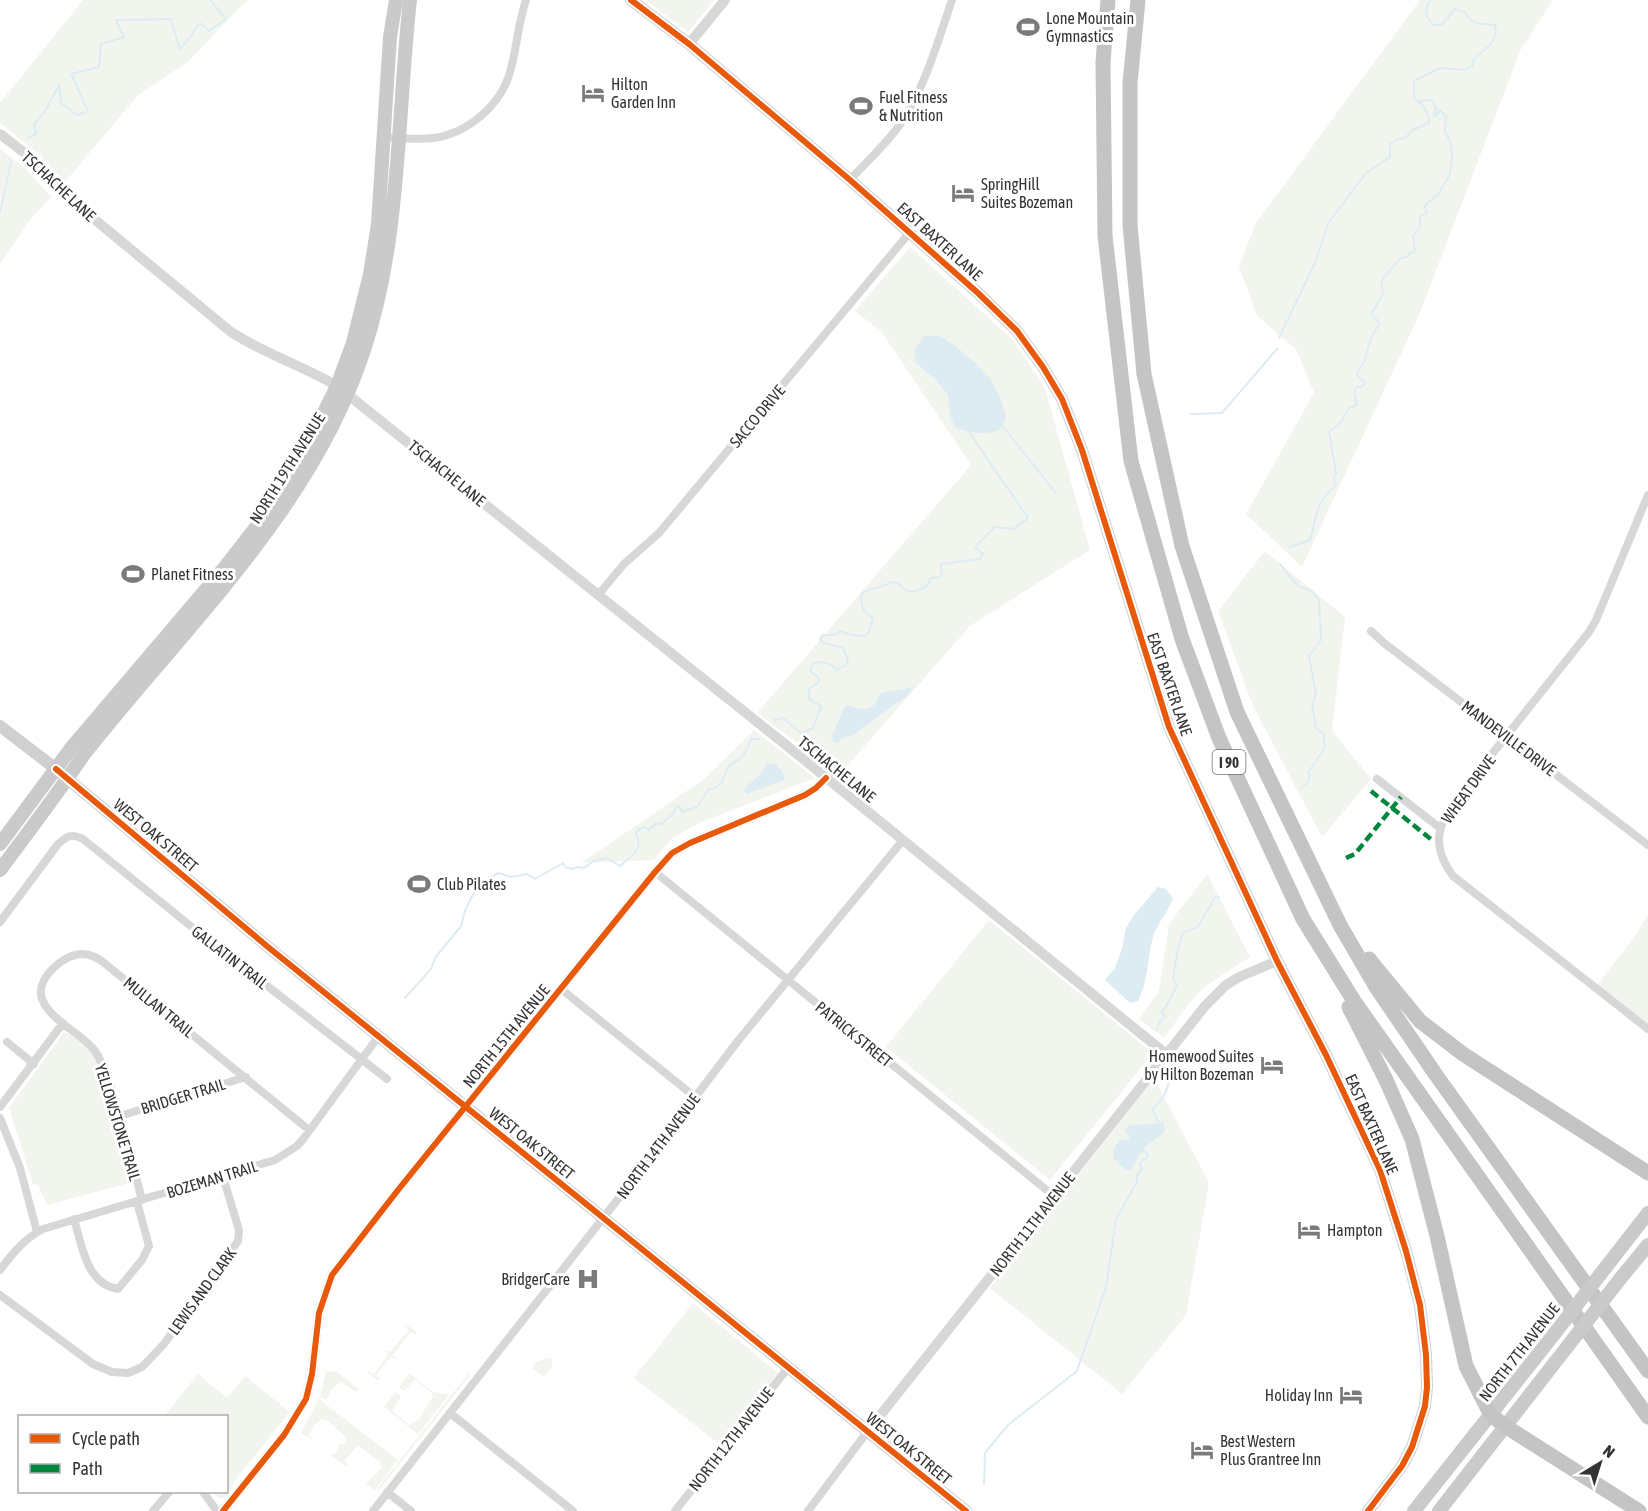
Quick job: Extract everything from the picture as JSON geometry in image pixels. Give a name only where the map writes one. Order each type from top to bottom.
[{"type":"highway","name":"I 90","points":[[1108,0],[1103,62],[1105,236],[1131,461],[1182,639],[1219,738],[1303,919],[1354,1001],[1648,1417]]},
{"type":"highway","name":"I 90","points":[[1138,0],[1130,82],[1130,225],[1144,374],[1182,546],[1237,712],[1340,925],[1376,987],[1436,1075],[1648,1371]]},
{"type":"highway","points":[[1308,859],[1372,963],[1420,1021],[1463,1054],[1648,1173]]},
{"type":"highway","points":[[1303,919],[1386,1080],[1412,1139],[1437,1236],[1466,1366],[1491,1415],[1639,1511]]},
{"type":"main road","name":"NORTH 19TH AVENUE","points":[[0,844],[72,747],[229,562],[267,513],[343,391],[370,274],[378,224],[390,37],[396,0]]},
{"type":"main road","name":"NORTH 19TH AVENUE","points":[[0,870],[84,755],[238,570],[282,513],[365,348],[383,278],[391,223],[410,0]]},
{"type":"main road","name":"EAST BAXTER LANE","points":[[631,0],[689,44],[850,180],[1017,331],[1043,367],[1062,399],[1082,450],[1169,727],[1277,961],[1331,1066],[1380,1170],[1406,1251],[1420,1305],[1428,1368],[1425,1406],[1419,1430],[1402,1466],[1368,1511]]},
{"type":"main road","name":"WEST OAK STREET","points":[[0,726],[56,769],[378,1037],[966,1511]]},
{"type":"main road","name":"NORTH 7TH AVENUE","points":[[1414,1511],[1648,1213]]},
{"type":"main road","name":"NORTH 7TH AVENUE","points":[[1439,1511],[1648,1245]]},
{"type":"main road","points":[[1420,1511],[1430,1492]]},
{"type":"street","points":[[383,137],[424,138],[445,135],[468,125],[489,108],[504,87],[509,75],[526,0]]},
{"type":"street","points":[[689,44],[725,0]]},
{"type":"street","points":[[850,180],[901,123],[915,100],[952,0]]},
{"type":"street","name":"TSCHACHE LANE","points":[[0,134],[39,164],[82,209],[231,332],[249,344],[320,376],[343,391],[1166,1054]]},
{"type":"street","name":"SACCO DRIVE","points":[[598,595],[624,564],[659,533],[910,232]]},
{"type":"street","name":"WHEAT DRIVE","points":[[1648,495],[1593,626],[1446,814],[1440,828],[1440,851],[1446,867],[1453,876],[1648,1029]]},
{"type":"street","name":"MANDEVILLE DRIVE","points":[[1371,631],[1648,845]]},
{"type":"street","name":"NORTH 15TH AVENUE","points":[[223,1511],[284,1435],[306,1399],[312,1374],[319,1313],[332,1275],[655,872],[672,853],[690,843],[805,795],[826,778]]},
{"type":"street","points":[[1377,779],[1440,828]]},
{"type":"street","name":"GALLATIN TRAIL","points":[[0,922],[58,844],[67,836],[74,835],[83,839],[202,936],[387,1079]]},
{"type":"street","name":"NORTH 14TH AVENUE","points":[[373,1511],[695,1097],[903,840]]},
{"type":"street","name":"PATRICK STREET","points":[[655,872],[1054,1196]]},
{"type":"street","name":"MULLAN TRAIL","points":[[63,1023],[47,1007],[41,996],[42,984],[50,972],[64,959],[80,953],[90,954],[116,972],[309,1130]]},
{"type":"street","name":"NORTH 11TH AVENUE","points":[[808,1511],[867,1432],[1205,1006],[1226,985],[1277,961]]},
{"type":"street","points":[[561,989],[695,1097]]},
{"type":"street","points":[[0,1107],[63,1023]]},
{"type":"street","name":"YELLOWSTONE TRAIL","points":[[63,1023],[87,1042],[104,1067],[120,1116],[140,1201],[149,1246],[142,1260],[118,1289],[104,1284],[90,1269],[74,1220]]},
{"type":"street","name":"BOZEMAN TRAIL","points":[[2,1265],[37,1232],[275,1160],[297,1146],[378,1037]]},
{"type":"street","points":[[7,1042],[34,1064]]},
{"type":"street","name":"BRIDGER TRAIL","points":[[120,1116],[246,1077]]},
{"type":"street","points":[[0,1118],[20,1168],[37,1232]]},
{"type":"street","name":"LEWIS AND CLARK","points":[[0,1295],[93,1364],[112,1372],[128,1373],[144,1365],[164,1344],[238,1241],[239,1230],[223,1177]]},
{"type":"street","name":"NORTH 12TH AVENUE","points":[[675,1511],[788,1368]]},
{"type":"street","points":[[450,1413],[573,1511]]},
{"type":"street","points":[[387,1492],[411,1511]]},
{"type":"street","points":[[153,1511],[167,1493]]},
{"type":"street","points":[[204,1493],[217,1511]]},
{"type":"shaded area","points":[[83,0],[250,0],[242,5],[189,61],[137,96],[65,182],[41,156],[0,123],[0,103]]},
{"type":"shaded area","points":[[646,0],[714,0],[688,32]]},
{"type":"shaded area","points":[[1420,0],[1553,0],[1521,49],[1419,315],[1302,567],[1246,514],[1314,393],[1296,349],[1257,316],[1239,266],[1256,223]]},
{"type":"shaded area","points":[[0,149],[26,169],[51,197],[30,220],[0,264]]},
{"type":"shaded area","points":[[910,247],[1013,340],[1045,388],[1090,550],[970,626],[840,774],[757,713],[971,465],[881,331],[855,311]]},
{"type":"shaded area","points":[[924,336],[940,336],[958,348],[990,378],[1001,400],[1006,417],[1000,430],[977,433],[955,427],[950,415],[948,395],[935,379],[916,363],[914,350]]},
{"type":"shaded area","points":[[1265,551],[1345,617],[1332,730],[1371,779],[1322,837],[1253,706],[1218,611]]},
{"type":"shaded area","points":[[913,687],[909,694],[853,735],[843,738],[838,743],[834,742],[832,737],[844,707],[847,705],[868,709],[875,704],[881,693]]},
{"type":"shaded area","points":[[754,730],[815,778],[701,822],[671,839],[654,860],[581,863],[703,780]]},
{"type":"shaded area","points":[[766,763],[776,764],[785,776],[784,780],[747,794],[743,790],[762,772]]},
{"type":"shaded area","points":[[1207,874],[1250,957],[1204,987],[1164,1038],[1139,1019],[1159,991],[1169,924]]},
{"type":"shaded area","points":[[1158,887],[1166,889],[1173,898],[1154,935],[1141,994],[1138,1001],[1130,1003],[1105,980],[1115,968],[1126,928]]},
{"type":"shaded area","points":[[1648,914],[1648,1029],[1595,988],[1637,933]]},
{"type":"shaded area","points":[[989,920],[1153,1053],[1050,1180],[886,1047]]},
{"type":"shaded area","points":[[64,1032],[84,1045],[99,1064],[133,1182],[47,1205],[38,1185],[33,1184],[9,1108]]},
{"type":"shaded area","points":[[1154,1078],[1209,1183],[1186,1315],[1122,1394],[990,1288]]},
{"type":"shaded area","points":[[1163,1122],[1165,1130],[1144,1149],[1131,1171],[1126,1170],[1113,1158],[1113,1150],[1119,1140],[1127,1140],[1130,1137],[1125,1131],[1128,1126]]},
{"type":"shaded area","points":[[693,1303],[780,1375],[723,1447],[634,1378]]},
{"type":"shaded area","points":[[405,1324],[417,1334],[411,1332],[393,1355],[397,1360],[391,1357],[376,1375],[381,1380],[377,1380],[368,1371],[374,1374],[388,1355],[384,1350],[390,1352],[409,1330]]},
{"type":"shaded area","points":[[550,1357],[553,1360],[551,1368],[544,1377],[532,1368],[537,1362]]},
{"type":"shaded area","points":[[326,1371],[337,1372],[359,1389],[356,1392],[341,1382],[332,1389],[326,1400],[320,1397]]},
{"type":"shaded area","points":[[410,1373],[433,1392],[449,1395],[418,1434],[384,1407],[395,1392],[401,1396],[392,1411],[409,1425],[419,1419],[433,1396],[415,1379],[404,1391],[399,1387]]},
{"type":"shaded area","points":[[469,1373],[470,1375],[379,1490],[377,1489]]},
{"type":"shaded area","points":[[198,1374],[227,1398],[245,1376],[290,1412],[233,1483],[228,1495],[224,1498],[214,1493],[228,1493],[228,1415],[165,1415]]},
{"type":"shaded area","points":[[319,1399],[398,1460],[374,1491],[366,1483],[382,1468],[380,1462],[358,1445],[345,1460],[346,1467],[331,1455],[335,1454],[340,1444],[344,1444],[347,1438],[327,1420],[321,1419],[314,1425],[309,1435],[311,1439],[301,1433]]},
{"type":"waterway","points":[[28,138],[36,134],[34,124],[44,113],[59,85],[61,103],[77,115],[88,111],[71,74],[99,67],[101,44],[124,37],[116,20],[171,19],[180,50],[200,23],[209,31],[226,19],[210,0]]},
{"type":"waterway","points":[[1279,338],[1314,265],[1329,222],[1366,173],[1390,157],[1390,144],[1405,138],[1413,130],[1429,123],[1425,109],[1414,98],[1414,81],[1440,68],[1466,70],[1473,65],[1474,59],[1491,44],[1496,33],[1495,25],[1474,22],[1465,12],[1455,9],[1442,25],[1433,25],[1426,15],[1428,3],[1431,0]]},
{"type":"waterway","points":[[1290,547],[1310,540],[1320,504],[1336,485],[1329,432],[1341,422],[1349,408],[1357,405],[1354,392],[1357,387],[1365,383],[1357,375],[1379,325],[1371,314],[1383,294],[1381,282],[1400,258],[1408,257],[1410,252],[1415,251],[1413,236],[1420,227],[1420,217],[1427,212],[1425,207],[1427,203],[1438,195],[1450,174],[1452,156],[1451,144],[1445,131],[1446,117],[1440,110],[1434,116],[1436,108],[1432,100],[1420,101]]},
{"type":"waterway","points":[[0,213],[11,162]]},
{"type":"waterway","points":[[1191,414],[1222,413],[1277,349]]},
{"type":"waterway","points":[[1001,424],[1055,492]]},
{"type":"waterway","points":[[774,720],[783,718],[801,733],[813,728],[821,706],[809,699],[809,689],[819,682],[818,677],[810,671],[813,663],[826,663],[837,670],[846,665],[848,659],[843,648],[823,643],[820,639],[823,635],[836,635],[840,631],[865,636],[869,632],[873,618],[864,611],[861,595],[864,592],[891,582],[897,583],[906,591],[917,591],[927,586],[931,578],[940,577],[941,564],[980,559],[983,554],[975,547],[995,527],[1014,529],[1028,518],[969,432]]},
{"type":"waterway","points":[[1280,564],[1299,586],[1311,591],[1319,600],[1321,640],[1309,656],[1316,694],[1312,705],[1316,728],[1324,734],[1326,746],[1308,773],[1310,776],[1308,782],[1301,788]]},
{"type":"waterway","points":[[405,998],[431,969],[435,958],[461,926],[472,896],[484,883],[498,873],[512,877],[527,874],[535,879],[563,863],[565,867],[572,869],[584,868],[593,861],[607,858],[620,866],[638,849],[636,834],[638,830],[645,827],[649,830],[655,824],[661,824],[672,815],[677,806],[682,812],[697,807],[709,789],[720,784],[729,765],[743,755],[751,739],[759,739]]},
{"type":"waterway","points":[[1157,1030],[1165,1016],[1161,1013],[1177,985],[1173,980],[1182,935],[1185,931],[1198,927],[1214,898],[1219,897]]},
{"type":"waterway","points":[[1159,1124],[1152,1109],[1165,1093],[1169,1074]]},
{"type":"waterway","points":[[984,1484],[985,1453],[1008,1425],[1077,1371],[1106,1287],[1116,1219],[1137,1182],[1137,1175],[1142,1169],[1140,1165],[1142,1160],[1147,1158],[1147,1152],[1142,1151],[1143,1149]]},
{"type":"marked path","points":[[1371,791],[1432,840]]},
{"type":"marked path","points":[[1346,858],[1355,854],[1401,797]]},
{"type":"cycle path","points":[[631,0],[689,44],[850,180],[978,293],[1017,331],[1043,367],[1062,399],[1082,450],[1169,727],[1277,961],[1326,1055],[1380,1170],[1406,1251],[1420,1305],[1426,1355],[1425,1406],[1412,1447],[1402,1466],[1368,1511]]},
{"type":"cycle path","points":[[56,769],[268,947],[966,1511]]},
{"type":"cycle path","points":[[223,1511],[284,1435],[306,1399],[312,1374],[319,1313],[332,1275],[655,872],[672,853],[690,843],[805,795],[826,778]]},
{"type":"place","name":"Lone Mountain Gymnastics","points":[[1028,27]]},
{"type":"place","name":"Hilton Garden Inn","points":[[593,93]]},
{"type":"place","name":"Fuel Fitness & Nutrition","points":[[861,106]]},
{"type":"place","name":"SpringHill Suites Bozeman","points":[[963,193]]},
{"type":"place","name":"Planet Fitness","points":[[133,574]]},
{"type":"place","name":"Club Pilates","points":[[419,884]]},
{"type":"place","name":"Homewood Suites by Hilton Bozeman","points":[[1272,1065]]},
{"type":"place","name":"Hampton","points":[[1309,1230]]},
{"type":"place","name":"BridgerCare","points":[[588,1279]]},
{"type":"place","name":"Holiday Inn","points":[[1351,1395]]},
{"type":"place","name":"Best Western Plus Grantree Inn","points":[[1202,1450]]}]
